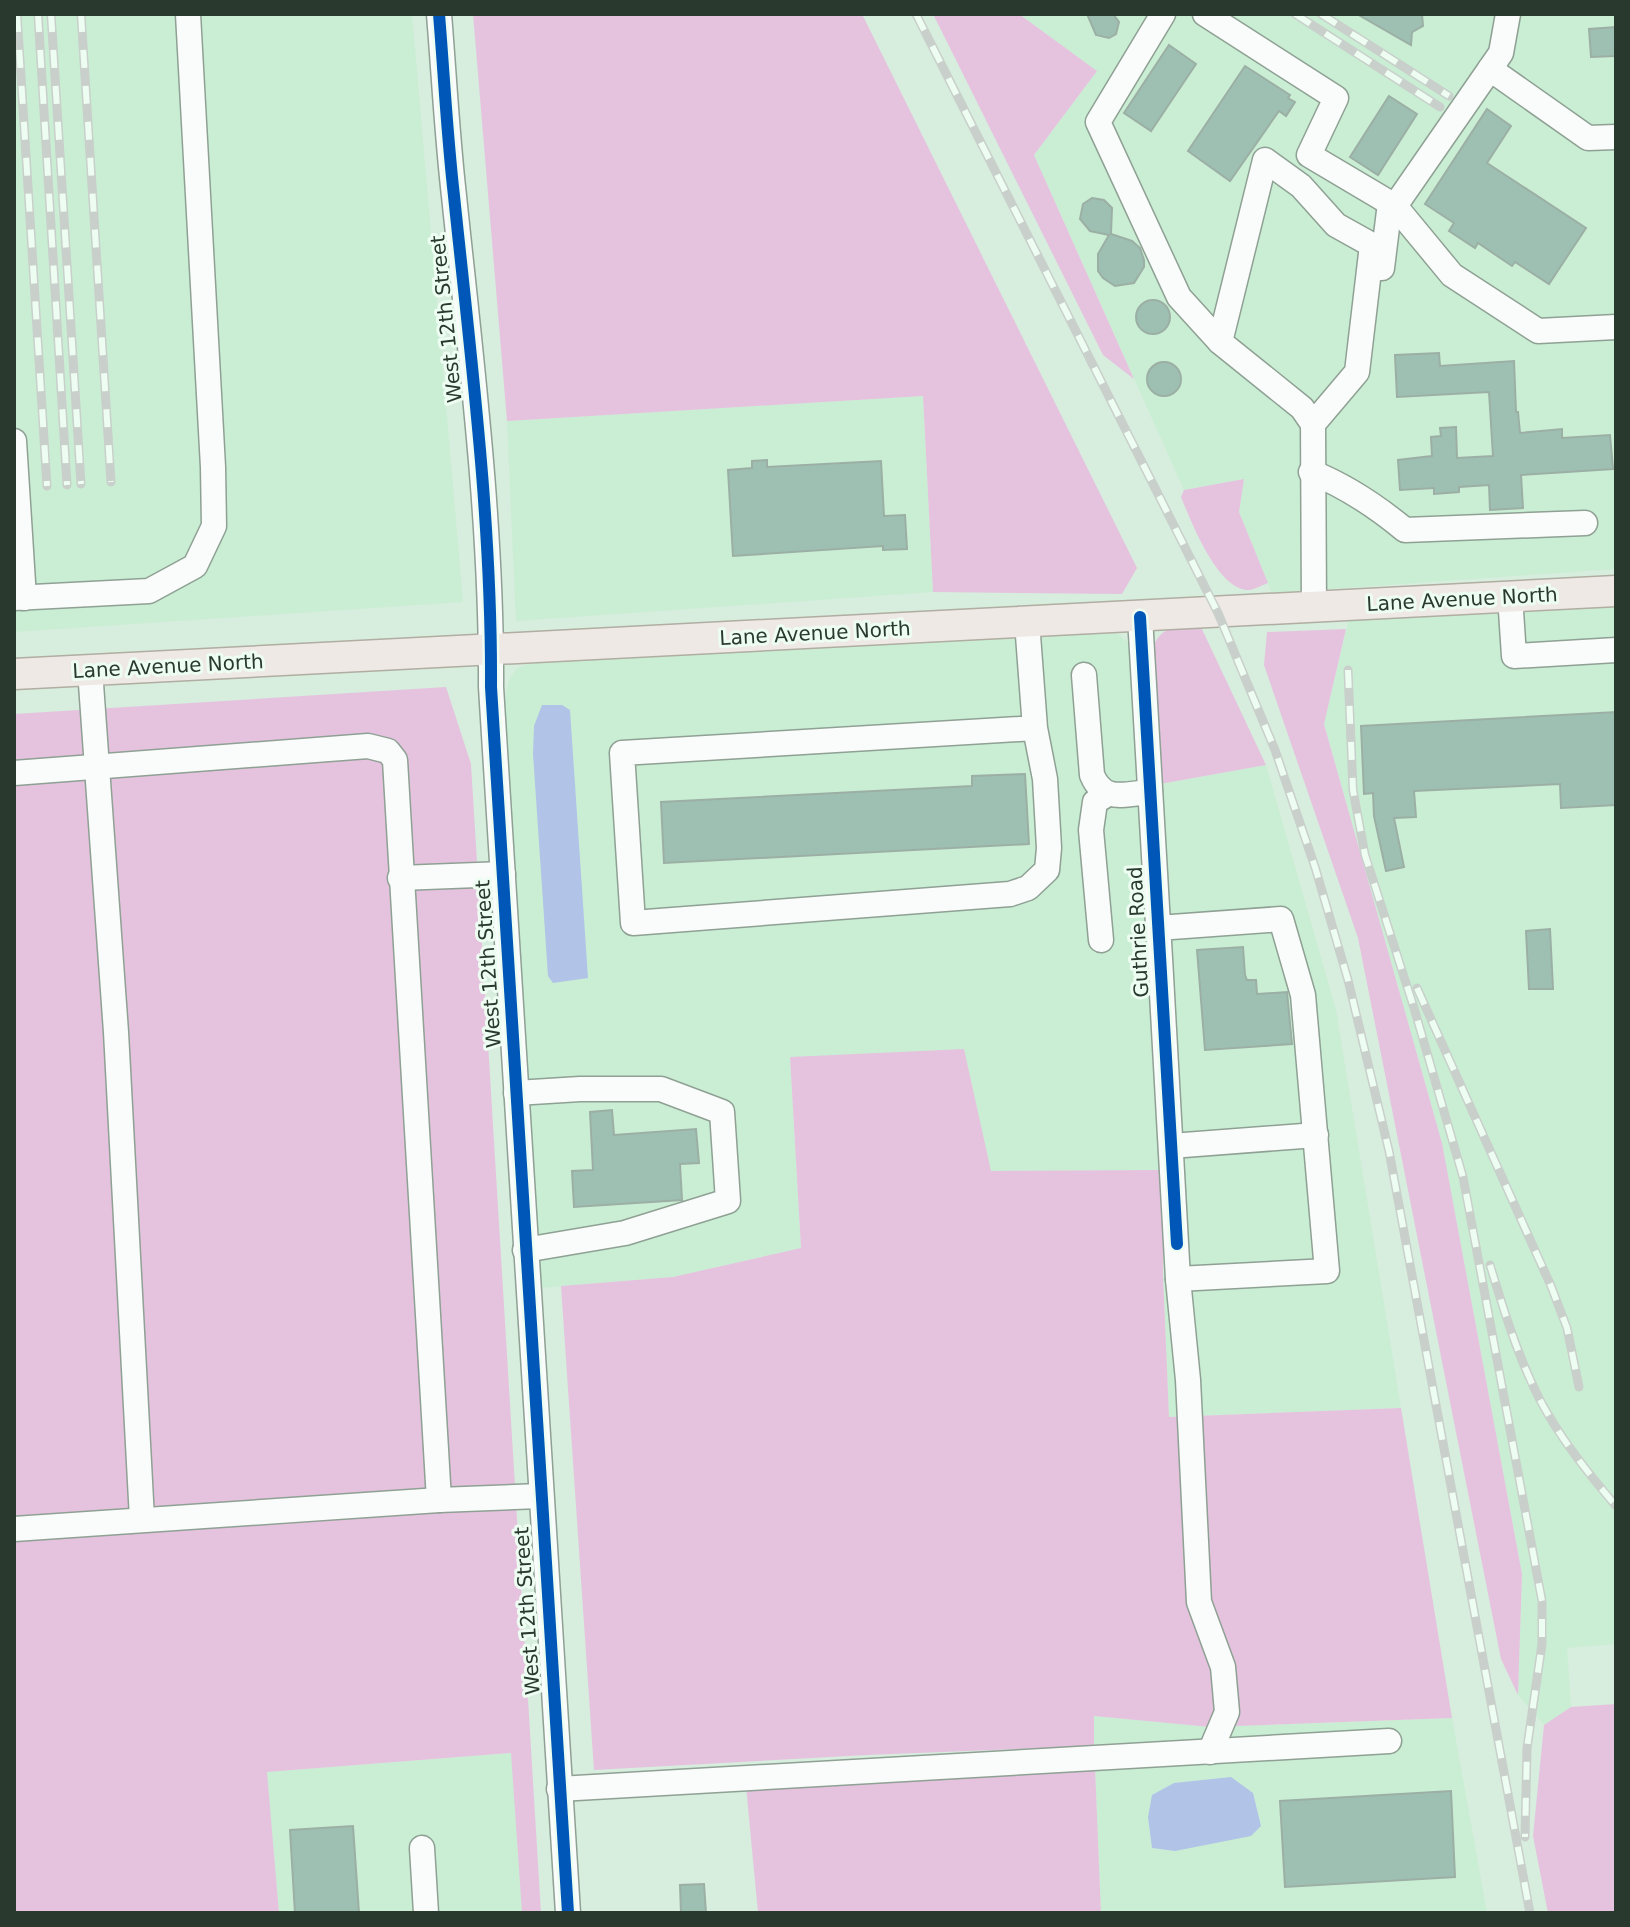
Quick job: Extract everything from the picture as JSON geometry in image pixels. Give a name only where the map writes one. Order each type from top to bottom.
[{"type":"main road","name":"Lane Avenue North","points":[[14,674],[1616,591]]},
{"type":"street","points":[[14,441],[19,598],[149,591],[195,566],[214,526],[188,14]]},
{"type":"street","name":"West 12th Street","points":[[439,14],[453,194],[470,326],[568,1913]]},
{"type":"street","points":[[1163,14],[1098,122],[1179,297],[1220,342],[1302,408],[1313,424],[1314,607]]},
{"type":"street","points":[[1205,14],[1336,98],[1309,155],[1392,205],[1452,275],[1538,331],[1616,327]]},
{"type":"street","points":[[1313,424],[1357,372],[1371,363],[1392,205],[1501,53],[1501,17]]},
{"type":"street","points":[[1490,69],[1588,138],[1616,137]]},
{"type":"street","points":[[1220,342],[1265,160],[1301,186],[1336,225],[1372,245],[1357,372]]},
{"type":"street","points":[[1311,472],[1335,482],[1383,512],[1405,530],[1585,523]]},
{"type":"street","points":[[1510,596],[1514,656],[1616,650]]},
{"type":"street","name":"Guthrie Road","points":[[1140,617],[1199,1602],[1223,1667],[1227,1712],[1210,1752]]},
{"type":"street","points":[[1027,622],[1035,728],[1045,779],[1049,848],[1047,870],[1028,888],[1010,894],[633,923],[622,753],[1035,728]]},
{"type":"street","points":[[90,670],[116,1032],[142,1519]]},
{"type":"street","points":[[1084,675],[1092,775],[1098,789],[1106,795]]},
{"type":"street","points":[[14,773],[368,746],[388,751],[395,760],[439,1500]]},
{"type":"street","points":[[1101,940],[1091,830],[1095,802],[1106,795],[1150,792]]},
{"type":"street","points":[[400,878],[503,874]]},
{"type":"street","points":[[1158,928],[1281,919],[1303,995],[1327,1271],[1178,1279]]},
{"type":"street","points":[[516,1093],[661,1089],[722,1112],[728,1201],[625,1233],[525,1250]]},
{"type":"street","points":[[1171,1146],[1316,1135]]},
{"type":"street","points":[[14,1529],[540,1496]]},
{"type":"street","points":[[559,1789],[1389,1741]]},
{"type":"street","points":[[422,1848],[426,1913]]},
{"type":"shaded area","points":[[14,14],[412,14],[463,602],[14,632]]},
{"type":"shaded area","points":[[473,14],[862,14],[1137,568],[1122,594],[933,592],[923,396],[507,421]]},
{"type":"shaded area","points":[[933,14],[1019,14],[1097,71],[1034,155],[1134,379],[1103,355]]},
{"type":"shaded area","points":[[1019,14],[1616,14],[1616,569],[1272,593],[1239,512],[1244,479],[1184,490],[1034,155],[1097,71]]},
{"type":"shaded area","points":[[923,396],[933,592],[516,621],[507,421]]},
{"type":"shaded area","points":[[1244,479],[1239,512],[1268,583],[1250,590],[1238,588],[1217,568],[1199,538],[1181,497],[1184,490]]},
{"type":"shaded area","points":[[1616,601],[1616,1644],[1567,1648],[1571,1707],[1544,1725],[1518,1695],[1522,1574],[1442,1143],[1324,723],[1349,619]]},
{"type":"shaded area","points":[[1200,625],[1266,765],[1160,784],[1150,655],[1158,638],[1168,630]]},
{"type":"shaded area","points":[[1346,629],[1324,724],[1442,1143],[1522,1574],[1518,1695],[1501,1659],[1358,938],[1264,665],[1267,632]]},
{"type":"shaded area","points":[[1117,633],[1132,646],[1163,1170],[991,1171],[790,1057],[801,1248],[673,1277],[538,1288],[505,699],[509,680],[516,669],[532,662]]},
{"type":"shaded area","points":[[446,687],[471,764],[541,1913],[522,1913],[511,1753],[267,1772],[279,1913],[14,1913],[14,714]]},
{"type":"shaded area","points":[[1266,765],[1336,1010],[1401,1408],[1169,1417],[1163,1273],[1186,1255],[1160,784]]},
{"type":"shaded area","points":[[964,1049],[991,1171],[1163,1170],[1163,1273],[1169,1417],[1401,1408],[1452,1718],[1210,1727],[1094,1716],[1094,1746],[594,1770],[561,1286],[673,1277],[801,1248],[790,1057]]},
{"type":"shaded area","points":[[1616,1704],[1616,1913],[1548,1913],[1533,1836],[1544,1725],[1571,1707]]},
{"type":"shaded area","points":[[1093,1716],[1210,1727],[1452,1718],[1487,1913],[1101,1913]]},
{"type":"shaded area","points":[[512,1753],[522,1913],[279,1913],[266,1772]]},
{"type":"shaded area","points":[[1095,1767],[1101,1913],[758,1913],[746,1786]]},
{"type":"water","points":[[542,705],[562,705],[570,710],[588,978],[553,983],[548,976],[533,754],[534,726]]},
{"type":"water","points":[[1231,1777],[1253,1793],[1261,1826],[1251,1836],[1175,1851],[1152,1848],[1148,1817],[1152,1795],[1174,1783]]},
{"type":"building","points":[[1087,14],[1113,14],[1119,22],[1116,34],[1109,38],[1096,35]]},
{"type":"building","points":[[1357,14],[1422,14],[1423,26],[1412,32],[1411,45]]},
{"type":"building","points":[[1616,27],[1616,56],[1591,57],[1589,29]]},
{"type":"building","points":[[1169,45],[1196,64],[1151,131],[1124,113]]},
{"type":"building","points":[[1245,66],[1290,95],[1288,98],[1295,102],[1286,116],[1279,111],[1230,181],[1188,151]]},
{"type":"building","points":[[1389,96],[1417,114],[1378,175],[1350,157]]},
{"type":"building","points":[[1487,109],[1511,126],[1487,163],[1586,228],[1549,284],[1515,262],[1512,266],[1478,243],[1475,248],[1449,231],[1454,223],[1425,204]]},
{"type":"building","points":[[1092,198],[1104,200],[1112,208],[1111,234],[1132,241],[1140,248],[1144,267],[1134,283],[1115,286],[1098,271],[1098,254],[1109,235],[1090,231],[1080,219],[1083,204]]},
{"type":"building","points":[[1153,300],[1165,305],[1170,317],[1165,329],[1153,334],[1141,329],[1136,317],[1141,305]]},
{"type":"building","points":[[1439,353],[1440,366],[1514,361],[1520,433],[1562,429],[1562,438],[1610,435],[1613,469],[1521,475],[1523,508],[1490,510],[1489,485],[1459,487],[1459,492],[1434,494],[1434,488],[1400,490],[1398,460],[1432,456],[1431,437],[1441,436],[1440,428],[1456,427],[1457,458],[1493,456],[1489,392],[1397,397],[1395,355]]},
{"type":"building","points":[[1164,362],[1176,367],[1181,379],[1176,391],[1164,396],[1152,391],[1147,379],[1152,367]]},
{"type":"building","points":[[767,460],[767,467],[881,461],[884,516],[905,515],[907,549],[883,550],[883,546],[733,556],[728,470],[752,468],[752,461]]},
{"type":"building","points":[[1616,712],[1616,805],[1561,808],[1560,784],[1414,791],[1416,817],[1394,818],[1404,867],[1386,871],[1374,816],[1373,793],[1364,794],[1361,726]]},
{"type":"building","points":[[1025,774],[1029,844],[664,863],[661,802],[972,786],[972,776]]},
{"type":"building","points":[[1550,929],[1553,989],[1529,989],[1526,931]]},
{"type":"building","points":[[1243,947],[1245,975],[1247,980],[1256,980],[1257,994],[1287,992],[1292,1044],[1205,1050],[1197,950]]},
{"type":"building","points":[[612,1110],[614,1135],[696,1129],[699,1163],[680,1164],[682,1200],[574,1207],[572,1171],[593,1170],[590,1112]]},
{"type":"building","points":[[1451,1791],[1455,1877],[1285,1887],[1280,1801]]},
{"type":"building","points":[[353,1826],[359,1913],[295,1913],[290,1830]]},
{"type":"building","points":[[704,1884],[706,1913],[681,1913],[680,1885]]},
{"type":"railway","points":[[17,14],[47,486]]},
{"type":"railway","points":[[38,14],[67,485]]},
{"type":"railway","points":[[51,14],[81,484]]},
{"type":"railway","points":[[81,14],[111,482]]},
{"type":"railway","points":[[916,14],[1218,613],[1275,750],[1315,867],[1348,980],[1389,1151],[1530,1913]]},
{"type":"railway","points":[[1295,14],[1440,107]]},
{"type":"railway","points":[[1321,14],[1449,96]]},
{"type":"railway","points":[[1348,670],[1353,790],[1365,855],[1463,1177],[1542,1601],[1542,1644],[1527,1748],[1525,1837]]},
{"type":"railway","points":[[1417,988],[1551,1286],[1567,1328],[1579,1387]]},
{"type":"railway","points":[[1490,1265],[1518,1351],[1540,1400],[1575,1455],[1616,1506]]},
{"type":"cycle path","points":[[439,14],[449,150],[484,503],[491,687],[568,1913]]},
{"type":"cycle path","points":[[1140,617],[1177,1244]]}]
